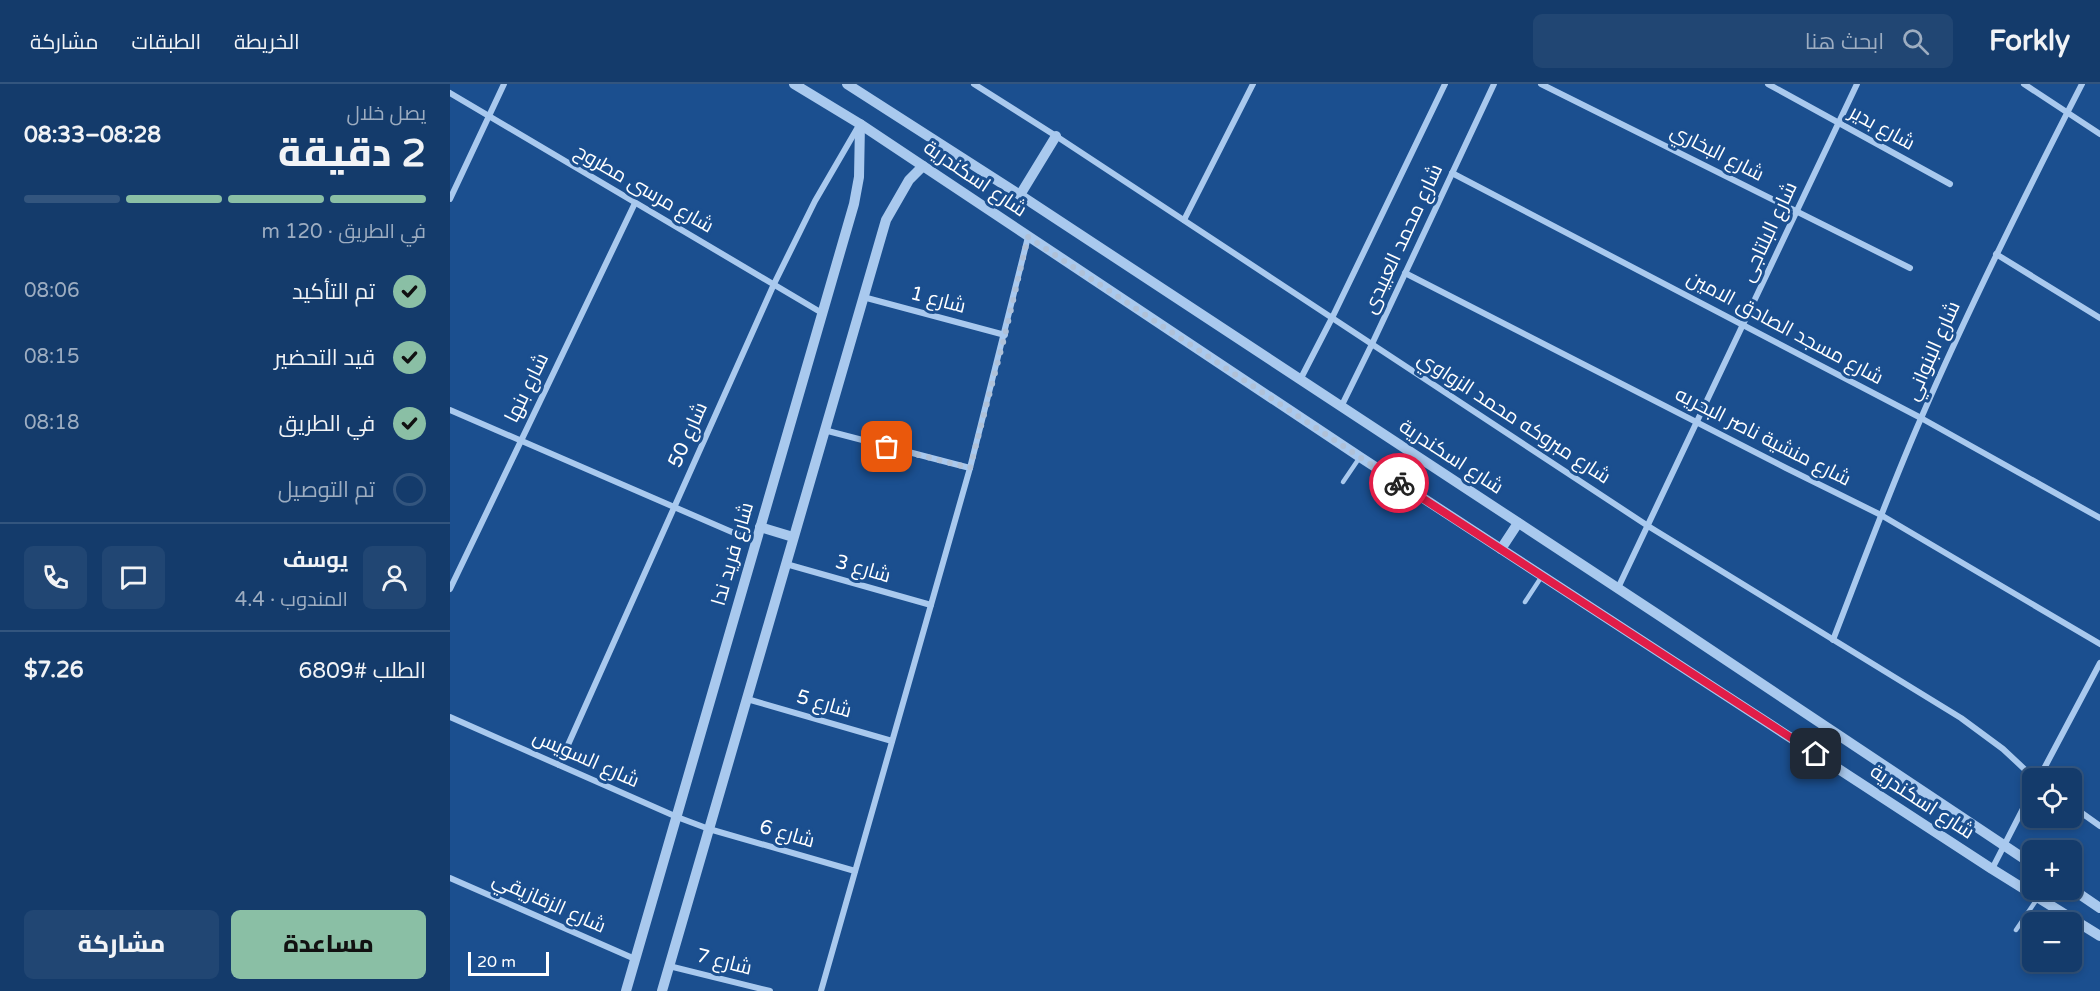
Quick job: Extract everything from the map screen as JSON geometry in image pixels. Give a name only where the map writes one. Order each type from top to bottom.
[{"type":"street","points":[[450,199],[504,84]]},
{"type":"street","name":"شارع اسكندرية","points":[[794,84],[860,124],[1360,457],[2022,887]]},
{"type":"street","name":"شارع اسكندرية","points":[[847,84],[1618,588],[2022,858]]},
{"type":"street","name":"شارع مبروكه محمد الزواوي","points":[[974,84],[1648,526],[1983,733],[2023,768]]},
{"type":"street","points":[[1184,220],[1253,84]]},
{"type":"street","name":"شارع محمد العبيدى","points":[[1300,380],[1444,84]]},
{"type":"street","name":"شارع محمد العبيدى","points":[[1341,407],[1494,84]]},
{"type":"street","name":"شارع البخاري","points":[[1541,84],[1910,268]]},
{"type":"street","name":"شارع بدير","points":[[1768,84],[1950,184]]},
{"type":"street","name":"شارع البلتاجى","points":[[1618,588],[1857,84]]},
{"type":"street","points":[[2024,84],[2100,134]]},
{"type":"street","name":"شارع البنواني","points":[[1833,639],[1921,418],[1996,254],[2082,84]]},
{"type":"street","name":"شارع مرسى مطروح","points":[[450,93],[822,313]]},
{"type":"street","name":"شارع 50","points":[[559,765],[774,284],[815,201],[860,124]]},
{"type":"street","name":"شارع فريد ندا","points":[[626,991],[754,542],[854,204],[859,177],[860,124]]},
{"type":"street","points":[[1020,195],[1056,136]]},
{"type":"street","points":[[662,991],[886,220],[909,180],[923,166]]},
{"type":"street","name":"شارع مسجد الصادق الامين","points":[[1452,173],[1921,418],[2100,518]]},
{"type":"street","name":"شارع بنها","points":[[450,589],[635,203]]},
{"type":"street","points":[[821,991],[970,468],[1028,237]]},
{"type":"street","points":[[1996,254],[2100,318]]},
{"type":"street","name":"شارع منشية ناصر البحريه","points":[[1405,273],[1881,515],[2100,644]]},
{"type":"street","name":"شارع 1","points":[[863,297],[1005,335]]},
{"type":"street","points":[[450,410],[754,542]]},
{"type":"street","points":[[824,430],[970,468]]},
{"type":"street","points":[[1501,549],[1518,523]]},
{"type":"street","points":[[760,527],[793,537]]},
{"type":"street","name":"شارع 3","points":[[786,564],[931,605]]},
{"type":"street","points":[[2044,768],[2100,663]]},
{"type":"street","name":"شارع 5","points":[[747,699],[892,741]]},
{"type":"street","name":"شارع السويس","points":[[450,717],[709,829]]},
{"type":"street","points":[[1992,869],[2022,811]]},
{"type":"street","points":[[2082,813],[2100,826]]},
{"type":"street","name":"شارع 6","points":[[709,829],[855,871]]},
{"type":"street","name":"شارع الزقازيقي","points":[[450,878],[635,959]]},
{"type":"street","points":[[2082,896],[2100,908]]},
{"type":"street","name":"شارع اسكندرية","points":[[2044,900],[2100,936]]},
{"type":"street","name":"شارع 7","points":[[669,966],[770,991]]},
{"type":"lane","points":[[1343,482],[1360,457]]},
{"type":"lane","points":[[1525,602],[1542,576]]},
{"type":"lane","points":[[2016,930],[2035,900]]},
{"type":"way so far","points":[[887,447],[970,468],[1028,237],[1399,483]]},
{"type":"route","points":[[1399,483],[1816,754]]}]
